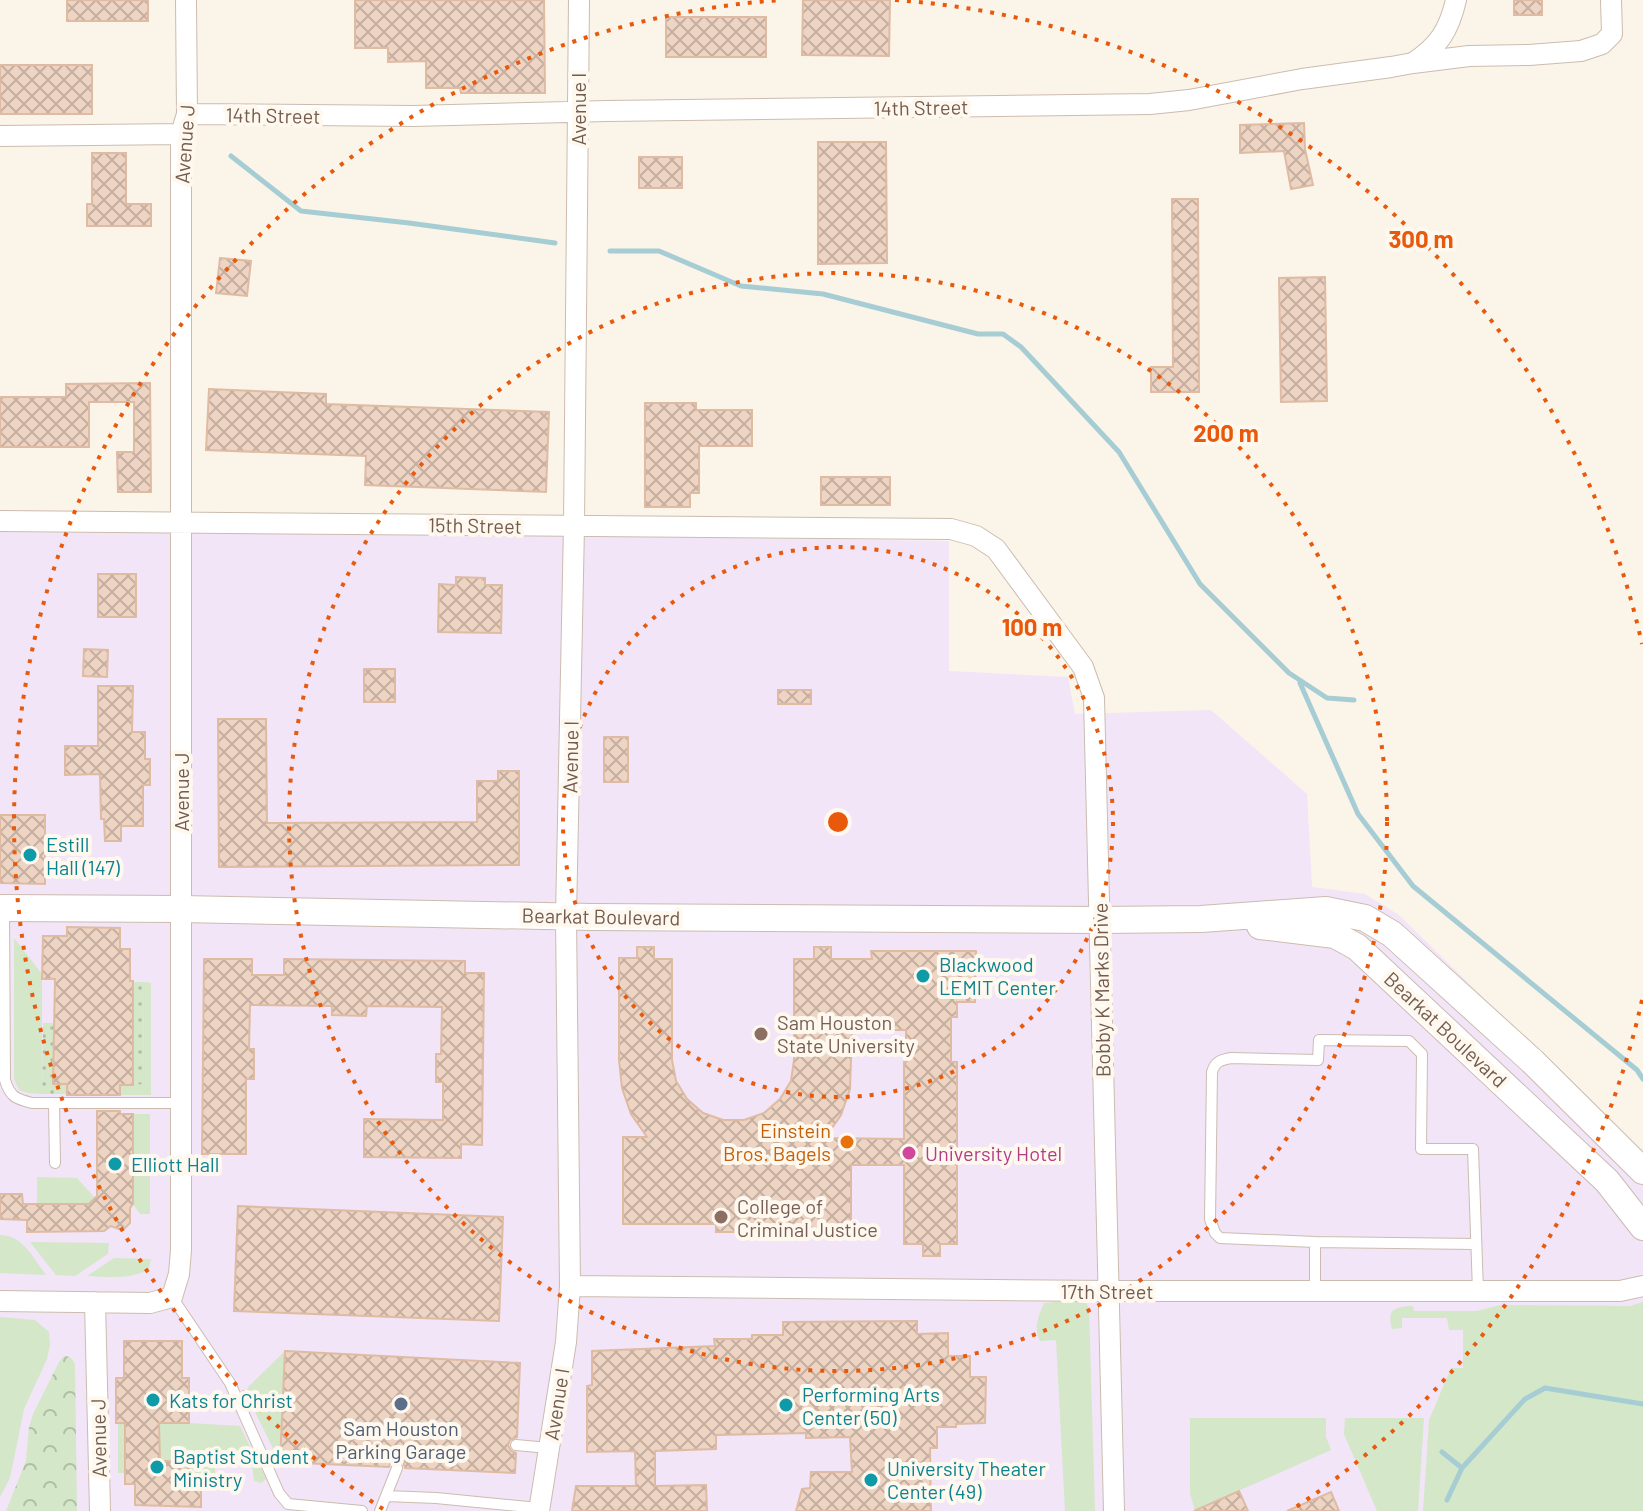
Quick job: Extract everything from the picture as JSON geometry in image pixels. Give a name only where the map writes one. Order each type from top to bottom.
[{"type":"street","name":"Avenue J","points":[[172,1297],[179,1274],[181,1250],[181,522],[186,0]]},
{"type":"street","name":"Avenue I","points":[[539,1510],[566,1342],[570,1286],[566,916],[574,526],[579,0]]},
{"type":"street","points":[[1413,63],[1428,53],[1451,23],[1456,0]]},
{"type":"street","name":"14th Street","points":[[0,136],[184,124],[413,116],[1150,104],[1469,56],[1581,51],[1602,44],[1612,34],[1611,0]]},
{"type":"street","name":"15th Street","points":[[0,521],[951,529]]},
{"type":"street","name":"Bobby K Marks Drive","points":[[951,529],[976,536],[996,549],[1083,667],[1094,698],[1114,1511]]},
{"type":"street","name":"Bearkat Boulevard","points":[[2,908],[1099,920],[1201,919],[1326,910],[1365,918],[1392,934],[1532,1061],[1643,1171]]},
{"type":"street","name":"Bearkat Boulevard","points":[[1201,919],[1335,935],[1357,947],[1607,1181],[1643,1227]]},
{"type":"street","name":"17th Street","points":[[570,1286],[1109,1291],[1620,1291],[1643,1286]]},
{"type":"street","points":[[0,1301],[150,1303],[172,1297]]},
{"type":"street","name":"Avenue J","points":[[95,1302],[100,1511]]},
{"type":"lane","points":[[2,908],[5,1080],[8,1090],[21,1100],[32,1103],[181,1103]]},
{"type":"lane","points":[[1475,1244],[1220,1238],[1210,1219],[1212,1072],[1218,1062],[1231,1058],[1318,1060],[1319,1040],[1409,1041],[1422,1054],[1421,1149],[1473,1149],[1478,1291]]},
{"type":"lane","points":[[54,1103],[55,1163]]},
{"type":"lane","points":[[1315,1242],[1315,1291]]},
{"type":"lane","points":[[172,1297],[230,1383],[279,1493],[288,1504],[362,1511]]},
{"type":"lane","points":[[516,1445],[549,1448]]},
{"type":"lane","points":[[380,1511],[397,1468]]},
{"type":"lane","points":[[386,1496],[436,1498],[539,1510]]},
{"type":"shaded area","name":"Sam Houston State University","points":[[0,532],[949,541],[949,671],[1068,677],[1075,714],[1211,710],[1307,794],[1312,887],[1365,894],[1399,915],[1643,1154],[1643,1511],[0,1511]]},
{"type":"green space","points":[[14,938],[42,974],[42,1094],[19,1090],[14,1079]]},
{"type":"green space","points":[[133,982],[144,982],[143,1084],[133,1085]]},
{"type":"green space","points":[[144,982],[151,983],[151,1095],[120,1095],[120,1085],[143,1084]]},
{"type":"green space","points":[[43,1023],[54,1023],[53,1084],[67,1084],[67,1094],[42,1094]]},
{"type":"green space","points":[[133,1114],[150,1114],[150,1214],[140,1214],[133,1204]]},
{"type":"green space","points":[[37,1177],[77,1178],[95,1198],[89,1204],[37,1204]]},
{"type":"green space","points":[[0,1235],[21,1243],[46,1275],[0,1273]]},
{"type":"green space","points":[[30,1242],[109,1243],[108,1254],[75,1276],[56,1275]]},
{"type":"green space","points":[[114,1258],[151,1259],[149,1269],[134,1275],[87,1276]]},
{"type":"green space","points":[[1081,1300],[1089,1308],[1095,1511],[1065,1511],[1056,1340],[1040,1341],[1037,1326],[1044,1303]]},
{"type":"green space","points":[[1643,1302],[1643,1511],[1423,1511],[1429,1420],[1451,1368],[1463,1368],[1463,1330],[1449,1330],[1447,1318],[1402,1318],[1402,1328],[1392,1329],[1390,1318],[1393,1311],[1411,1306],[1414,1311],[1477,1311],[1500,1305],[1630,1306]]},
{"type":"green space","points":[[0,1317],[35,1320],[49,1332],[50,1345],[47,1359],[24,1409],[10,1478],[0,1497]]},
{"type":"green space","points":[[285,1351],[280,1462],[246,1392]]},
{"type":"green space","points":[[64,1356],[71,1358],[75,1365],[77,1511],[6,1511],[26,1461],[33,1414]]},
{"type":"green space","points":[[1190,1418],[1326,1418],[1326,1437],[1331,1450],[1195,1510],[1190,1494]]},
{"type":"green space","points":[[1345,1418],[1424,1418],[1418,1511],[1377,1511],[1344,1434]]},
{"type":"green space","points":[[118,1423],[240,1426],[266,1479],[261,1483],[254,1481],[252,1464],[215,1464],[215,1475],[189,1474],[160,1461],[159,1430],[125,1473],[118,1473]]},
{"type":"building","points":[[67,0],[148,0],[148,21],[67,21]]},
{"type":"building","points":[[355,0],[544,0],[545,93],[461,93],[460,88],[426,88],[426,61],[388,62],[388,48],[355,48]]},
{"type":"building","points":[[803,0],[890,0],[889,56],[802,55]]},
{"type":"building","points":[[1514,0],[1542,0],[1542,15],[1514,15]]},
{"type":"building","points":[[666,17],[766,17],[766,57],[666,57]]},
{"type":"building","points":[[0,65],[92,65],[92,114],[0,114]]},
{"type":"building","points":[[1304,123],[1305,149],[1313,185],[1291,189],[1284,151],[1240,153],[1240,125]]},
{"type":"building","points":[[818,142],[886,142],[887,263],[818,264]]},
{"type":"building","points":[[92,153],[126,153],[126,204],[151,204],[151,226],[87,226],[87,204],[92,204]]},
{"type":"building","points":[[639,157],[682,157],[682,188],[639,188]]},
{"type":"building","points":[[1172,199],[1198,199],[1199,392],[1151,392],[1151,367],[1173,367]]},
{"type":"building","points":[[220,258],[251,261],[247,296],[216,293]]},
{"type":"building","points":[[1325,277],[1327,401],[1281,402],[1279,278]]},
{"type":"building","points":[[150,383],[151,492],[118,492],[117,452],[134,452],[134,402],[89,402],[89,447],[0,447],[0,397],[66,397],[66,384]]},
{"type":"building","points":[[209,389],[326,394],[326,404],[549,412],[546,492],[365,485],[366,456],[206,450]]},
{"type":"building","points":[[645,403],[696,403],[696,410],[752,410],[752,446],[699,446],[699,493],[690,493],[690,507],[645,507]]},
{"type":"building","points":[[821,477],[890,477],[890,505],[821,505]]},
{"type":"building","points":[[98,574],[136,574],[136,617],[98,617]]},
{"type":"building","points":[[456,577],[485,578],[485,585],[502,585],[501,633],[438,632],[439,584],[456,585]]},
{"type":"building","points":[[84,649],[108,650],[107,677],[83,676]]},
{"type":"building","points":[[364,669],[395,669],[395,702],[364,702]]},
{"type":"building","points":[[98,686],[133,686],[132,732],[145,732],[145,759],[150,759],[150,785],[143,785],[143,826],[121,826],[121,841],[105,841],[100,774],[65,775],[65,746],[98,746]]},
{"type":"building","points":[[778,690],[811,690],[811,704],[778,704]]},
{"type":"building","points":[[218,719],[266,719],[267,823],[477,822],[477,781],[498,781],[498,771],[519,771],[519,865],[219,867]]},
{"type":"building","points":[[604,737],[628,737],[628,782],[604,782]]},
{"type":"building","name":"Estill Hall (147)","points":[[0,815],[45,815],[45,884],[0,883]]},
{"type":"building","points":[[67,927],[120,928],[120,949],[130,949],[133,1085],[120,1085],[120,1095],[67,1095],[67,1084],[53,1084],[55,979],[42,979],[43,936],[67,936]]},
{"type":"building","points":[[637,947],[654,947],[654,959],[672,959],[672,1060],[676,1081],[687,1099],[703,1113],[723,1120],[744,1120],[764,1113],[780,1099],[791,1081],[794,1060],[794,959],[814,959],[814,947],[831,947],[831,959],[872,959],[871,951],[976,951],[975,1002],[957,1002],[957,1017],[951,1017],[951,1062],[957,1062],[957,1244],[940,1244],[940,1256],[923,1256],[923,1244],[904,1244],[904,1165],[851,1165],[851,1231],[756,1229],[756,1232],[716,1232],[716,1224],[623,1224],[623,1137],[647,1137],[631,1114],[622,1088],[619,1060],[619,958],[637,958]],"holes":[[[852,1030],[906,1030],[904,1139],[825,1138],[841,1115],[850,1089]]]},
{"type":"building","points":[[204,959],[252,959],[252,975],[284,975],[284,959],[465,961],[465,973],[484,973],[482,1145],[461,1144],[461,1158],[364,1157],[364,1119],[443,1120],[443,1082],[436,1082],[436,1054],[441,1054],[442,1007],[367,1006],[366,1016],[332,1015],[332,1006],[250,1005],[249,1049],[254,1049],[254,1079],[246,1079],[246,1154],[202,1154]]},
{"type":"building","name":"Elliott Hall","points":[[97,1111],[133,1114],[133,1204],[130,1223],[124,1229],[111,1226],[104,1231],[27,1232],[27,1220],[0,1219],[0,1194],[22,1194],[23,1204],[89,1204],[97,1196]]},
{"type":"building","points":[[238,1206],[503,1217],[499,1321],[234,1311]]},
{"type":"building","name":"Performing Arts Center (50)","points":[[917,1321],[917,1334],[948,1333],[948,1356],[970,1356],[970,1377],[986,1377],[985,1423],[937,1427],[937,1448],[930,1448],[931,1511],[796,1511],[802,1489],[810,1488],[811,1472],[852,1472],[850,1437],[806,1438],[806,1433],[716,1435],[716,1449],[655,1451],[655,1486],[706,1485],[707,1511],[572,1511],[576,1486],[636,1486],[635,1451],[587,1452],[587,1386],[592,1385],[592,1351],[715,1346],[714,1339],[783,1335],[783,1322]]},
{"type":"building","points":[[124,1341],[182,1341],[182,1378],[189,1378],[189,1423],[159,1423],[160,1461],[189,1461],[189,1483],[201,1483],[201,1507],[135,1505],[135,1484],[125,1484],[125,1423],[116,1423],[116,1378],[124,1378]]},
{"type":"building","name":"Sam Houston Parking Garage","points":[[285,1351],[520,1363],[517,1437],[510,1440],[508,1445],[516,1453],[515,1473],[405,1468],[403,1462],[397,1460],[391,1462],[389,1467],[280,1462]]},
{"type":"building","points":[[1239,1491],[1248,1511],[1194,1511]]},
{"type":"building","points":[[1331,1492],[1339,1511],[1287,1511]]},
{"type":"waterway","points":[[231,156],[301,211],[555,243]]},
{"type":"waterway","points":[[610,251],[659,251],[741,286],[823,294],[978,334],[1003,334],[1021,347],[1119,452],[1200,584],[1289,673],[1327,698],[1354,700]]},
{"type":"waterway","points":[[1300,683],[1358,814],[1413,886],[1637,1070],[1643,1079]]},
{"type":"waterway","points":[[1447,1500],[1462,1468],[1525,1399],[1545,1388],[1643,1404]]},
{"type":"waterway","points":[[1442,1452],[1462,1468]]},
{"type":"place","name":"Estill Hall (147)","points":[[30,855]]},
{"type":"place","name":"Blackwood LEMIT Center","points":[[923,976]]},
{"type":"place","name":"Sam Houston State University","points":[[761,1034]]},
{"type":"place","name":"Einstein Bros. Bagels","points":[[847,1142]]},
{"type":"place","name":"University Hotel","points":[[909,1153]]},
{"type":"place","name":"Elliott Hall","points":[[115,1164]]},
{"type":"place","name":"College of Criminal Justice","points":[[721,1217]]},
{"type":"place","name":"Kats for Christ","points":[[153,1400]]},
{"type":"place","name":"Sam Houston Parking Garage","points":[[401,1404]]},
{"type":"place","name":"Performing Arts Center (50)","points":[[786,1405]]},
{"type":"place","name":"Baptist Student Ministry","points":[[157,1467]]},
{"type":"place","name":"University Theater Center (49)","points":[[871,1480]]}]
